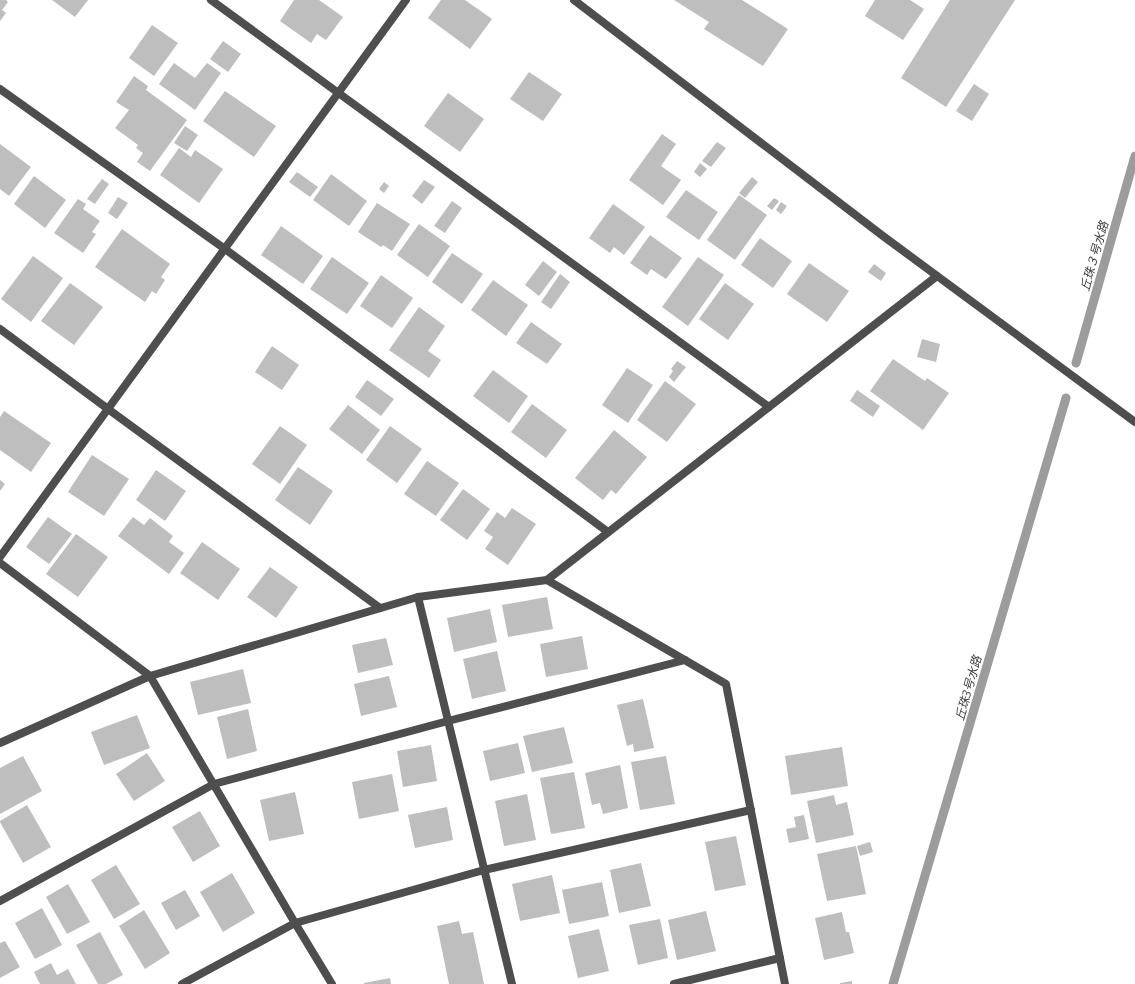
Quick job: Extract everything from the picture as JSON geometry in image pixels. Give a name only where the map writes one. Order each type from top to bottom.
[{"type":"street","points":[[211,0],[769,407]]},
{"type":"street","points":[[0,557],[406,0]]},
{"type":"street","points":[[574,0],[883,236],[1135,422]]},
{"type":"street","points":[[0,89],[225,248],[608,532]]},
{"type":"street","points":[[0,744],[150,676],[418,597],[547,580],[937,276]]},
{"type":"street","points":[[0,329],[380,608]]},
{"type":"street","points":[[0,563],[150,676],[332,984]]},
{"type":"street","points":[[547,580],[726,684],[785,984]]},
{"type":"street","points":[[418,597],[512,984]]},
{"type":"street","points":[[0,901],[214,784],[448,721],[685,660]]},
{"type":"street","points":[[182,984],[295,923],[484,870],[751,810]]},
{"type":"street","points":[[674,984],[780,958]]},
{"type":"building","points":[[0,0],[6,0],[8,2],[2,10],[6,13],[0,21]]},
{"type":"building","points":[[52,0],[88,0],[75,17]]},
{"type":"building","points":[[294,0],[319,0],[343,17],[326,40],[317,34],[311,43],[280,21]]},
{"type":"building","points":[[441,0],[465,0],[492,19],[470,49],[428,18]]},
{"type":"building","points":[[674,0],[742,0],[788,29],[763,66],[704,29],[709,22]]},
{"type":"building","points":[[875,0],[910,0],[924,9],[903,40],[865,16]]},
{"type":"building","points":[[950,0],[1015,0],[946,107],[901,78]]},
{"type":"building","points":[[152,25],[178,43],[154,76],[129,58]]},
{"type":"building","points":[[223,41],[241,54],[228,72],[210,59]]},
{"type":"building","points":[[174,63],[195,78],[207,63],[221,73],[195,110],[159,84]]},
{"type":"building","points":[[529,72],[562,94],[543,121],[510,99]]},
{"type":"building","points":[[134,76],[148,86],[146,90],[187,120],[150,171],[137,162],[143,153],[136,148],[138,145],[115,128],[129,110],[116,102]]},
{"type":"building","points":[[974,84],[989,94],[972,121],[956,111]]},
{"type":"building","points":[[225,91],[276,126],[254,157],[203,121]]},
{"type":"building","points":[[448,93],[484,119],[460,152],[424,126]]},
{"type":"building","points":[[185,126],[198,135],[187,151],[174,143]]},
{"type":"building","points":[[662,134],[676,144],[661,166],[681,180],[663,205],[629,180]]},
{"type":"building","points":[[717,142],[726,148],[711,167],[702,161]]},
{"type":"building","points":[[0,144],[31,167],[9,196],[0,189]]},
{"type":"building","points":[[179,148],[191,157],[195,150],[223,169],[199,203],[160,175]]},
{"type":"building","points":[[700,163],[707,169],[700,177],[694,172]]},
{"type":"building","points":[[297,172],[318,187],[310,197],[289,182]]},
{"type":"building","points":[[331,174],[367,201],[349,226],[313,200]]},
{"type":"building","points":[[34,176],[66,200],[45,228],[14,204]]},
{"type":"building","points":[[752,177],[758,182],[745,198],[739,193]]},
{"type":"building","points":[[102,179],[109,184],[95,204],[87,199]]},
{"type":"building","points":[[424,180],[435,187],[422,204],[412,196]]},
{"type":"building","points":[[384,182],[389,186],[384,193],[379,189]]},
{"type":"building","points":[[686,190],[718,212],[699,240],[666,217]]},
{"type":"building","points":[[739,195],[767,215],[735,260],[707,240]]},
{"type":"building","points":[[118,197],[128,203],[117,219],[108,213]]},
{"type":"building","points":[[774,198],[779,201],[772,210],[767,206]]},
{"type":"building","points":[[78,199],[86,204],[83,209],[100,221],[92,232],[96,234],[83,253],[54,233]]},
{"type":"building","points":[[452,201],[462,208],[445,233],[434,226]]},
{"type":"building","points":[[781,202],[787,206],[781,214],[776,210]]},
{"type":"building","points":[[377,203],[410,224],[392,251],[383,245],[381,247],[358,232]]},
{"type":"building","points":[[613,204],[645,227],[624,255],[614,247],[610,253],[589,238]]},
{"type":"building","points":[[419,224],[450,246],[428,277],[397,255]]},
{"type":"building","points":[[281,226],[323,256],[303,284],[261,255]]},
{"type":"building","points":[[122,229],[170,264],[161,277],[165,280],[156,294],[152,291],[145,302],[95,267]]},
{"type":"building","points":[[650,235],[682,258],[666,279],[651,269],[647,275],[630,263]]},
{"type":"building","points":[[760,238],[792,261],[773,288],[741,265]]},
{"type":"building","points":[[452,253],[483,274],[462,304],[432,282]]},
{"type":"building","points":[[33,256],[63,278],[31,322],[1,299]]},
{"type":"building","points":[[332,257],[369,283],[347,314],[310,289]]},
{"type":"building","points":[[698,257],[724,275],[688,326],[662,307]]},
{"type":"building","points":[[543,261],[557,272],[539,296],[525,285]]},
{"type":"building","points":[[809,263],[849,291],[827,322],[787,294]]},
{"type":"building","points":[[874,264],[886,273],[881,281],[868,272]]},
{"type":"building","points":[[560,274],[570,282],[551,309],[541,302]]},
{"type":"building","points":[[381,275],[413,298],[392,328],[360,306]]},
{"type":"building","points":[[493,280],[528,305],[506,336],[471,310]]},
{"type":"building","points":[[70,283],[103,307],[74,345],[41,321]]},
{"type":"building","points":[[725,283],[754,304],[728,340],[699,319]]},
{"type":"building","points":[[419,307],[445,326],[428,351],[441,360],[429,378],[389,350]]},
{"type":"building","points":[[531,322],[562,344],[547,364],[516,343]]},
{"type":"building","points":[[922,339],[940,344],[936,362],[917,357]]},
{"type":"building","points":[[272,346],[299,365],[282,390],[255,372]]},
{"type":"building","points":[[893,359],[925,381],[927,378],[949,393],[923,430],[870,391]]},
{"type":"building","points":[[677,361],[686,367],[674,382],[669,377],[673,371],[671,369]]},
{"type":"building","points":[[627,368],[653,385],[628,423],[602,405]]},
{"type":"building","points":[[493,370],[528,396],[509,423],[473,396]]},
{"type":"building","points":[[367,380],[394,399],[381,416],[355,397]]},
{"type":"building","points":[[665,381],[696,404],[667,442],[637,420]]},
{"type":"building","points":[[857,390],[880,406],[873,417],[850,401]]},
{"type":"building","points":[[532,404],[567,430],[546,458],[511,432]]},
{"type":"building","points":[[348,405],[380,430],[362,454],[329,429]]},
{"type":"building","points":[[4,411],[51,443],[31,472],[0,450],[0,417]]},
{"type":"building","points":[[280,426],[307,445],[280,484],[252,464]]},
{"type":"building","points":[[390,426],[422,449],[397,483],[366,460]]},
{"type":"building","points":[[614,430],[647,457],[616,494],[611,490],[603,500],[575,478]]},
{"type":"building","points":[[92,455],[129,479],[104,516],[68,492]]},
{"type":"building","points":[[427,461],[459,483],[436,516],[404,494]]},
{"type":"building","points":[[298,467],[333,491],[310,525],[275,500]]},
{"type":"building","points":[[156,470],[186,491],[165,521],[136,500]]},
{"type":"building","points":[[0,480],[5,484],[0,491]]},
{"type":"building","points":[[463,489],[490,509],[467,540],[440,520]]},
{"type":"building","points":[[512,508],[536,524],[508,565],[485,549],[493,537],[484,531],[497,512],[505,518]]},
{"type":"building","points":[[48,517],[72,534],[49,564],[26,547]]},
{"type":"building","points":[[133,517],[144,525],[150,518],[173,536],[169,542],[184,553],[169,574],[118,536]]},
{"type":"building","points":[[76,534],[108,557],[78,597],[46,574]]},
{"type":"building","points":[[202,542],[240,569],[218,600],[180,573]]},
{"type":"building","points":[[270,567],[298,587],[276,618],[247,597]]},
{"type":"building","points":[[547,597],[553,629],[508,637],[502,605]]},
{"type":"building","points":[[490,609],[497,642],[454,652],[447,618]]},
{"type":"building","points":[[582,636],[588,669],[546,677],[540,644]]},
{"type":"building","points":[[386,638],[393,665],[358,673],[352,645]]},
{"type":"building","points":[[497,651],[506,691],[472,699],[463,659]]},
{"type":"building","points":[[243,669],[251,703],[198,715],[190,682]]},
{"type":"building","points":[[389,676],[397,707],[361,716],[354,684]]},
{"type":"building","points":[[643,699],[654,748],[634,752],[633,744],[627,746],[617,705]]},
{"type":"building","points":[[248,709],[257,751],[227,759],[217,717]]},
{"type":"building","points":[[137,715],[150,748],[104,765],[91,732]]},
{"type":"building","points":[[564,727],[573,763],[532,772],[523,736]]},
{"type":"building","points":[[518,743],[525,773],[490,781],[483,751]]},
{"type":"building","points":[[431,745],[437,781],[403,787],[397,751]]},
{"type":"building","points":[[842,747],[848,786],[791,795],[785,756]]},
{"type":"building","points":[[147,753],[165,781],[134,801],[116,774]]},
{"type":"building","points":[[23,756],[42,791],[0,814],[0,768]]},
{"type":"building","points":[[666,756],[675,804],[640,810],[631,762]]},
{"type":"building","points":[[620,765],[628,808],[603,814],[600,803],[592,805],[585,773]]},
{"type":"building","points":[[574,772],[585,828],[551,834],[540,778]]},
{"type":"building","points":[[392,774],[399,811],[359,819],[352,782]]},
{"type":"building","points":[[295,792],[304,834],[269,841],[260,800]]},
{"type":"building","points":[[527,794],[536,840],[504,846],[495,801]]},
{"type":"building","points":[[834,795],[836,805],[847,802],[854,835],[816,843],[807,801]]},
{"type":"building","points":[[27,805],[51,847],[23,863],[0,821]]},
{"type":"building","points":[[447,807],[453,840],[415,848],[408,815]]},
{"type":"building","points":[[200,811],[220,846],[193,862],[172,827]]},
{"type":"building","points":[[804,815],[809,839],[789,843],[786,829],[796,827],[794,817]]},
{"type":"building","points":[[736,836],[746,885],[715,891],[705,842]]},
{"type":"building","points":[[870,842],[873,852],[860,856],[857,846]]},
{"type":"building","points":[[856,846],[866,894],[827,901],[817,854]]},
{"type":"building","points":[[641,863],[651,906],[619,913],[610,870]]},
{"type":"building","points":[[116,865],[140,904],[114,919],[91,880]]},
{"type":"building","points":[[232,873],[255,913],[223,932],[200,892]]},
{"type":"building","points":[[552,875],[560,913],[520,921],[512,884]]},
{"type":"building","points":[[602,882],[609,916],[569,924],[562,890]]},
{"type":"building","points":[[68,884],[90,922],[67,934],[46,897]]},
{"type":"building","points":[[185,890],[200,916],[176,930],[161,903]]},
{"type":"building","points":[[42,908],[62,945],[35,959],[15,923]]},
{"type":"building","points":[[144,910],[170,953],[145,969],[119,926]]},
{"type":"building","points":[[706,911],[716,951],[677,960],[668,920]]},
{"type":"building","points":[[842,912],[846,932],[849,932],[854,953],[824,960],[815,918]]},
{"type":"building","points":[[660,919],[668,958],[638,965],[629,925]]},
{"type":"building","points":[[459,921],[462,934],[473,932],[484,984],[449,984],[437,926]]},
{"type":"building","points":[[599,929],[609,971],[578,978],[568,936]]},
{"type":"building","points":[[100,932],[123,975],[106,984],[98,984],[76,945]]},
{"type":"building","points":[[5,941],[20,967],[0,978],[0,943]]},
{"type":"building","points":[[51,963],[57,975],[68,969],[76,984],[40,984],[34,972]]},
{"type":"building","points":[[390,978],[391,984],[364,984],[364,983]]},
{"type":"building","points":[[852,981],[852,984],[840,984],[840,983]]},
{"type":"waterway","name":"丘珠３号水路","points":[[1076,363],[1135,156]]},
{"type":"waterway","name":"丘珠3号水路","points":[[893,984],[1066,398]]}]
